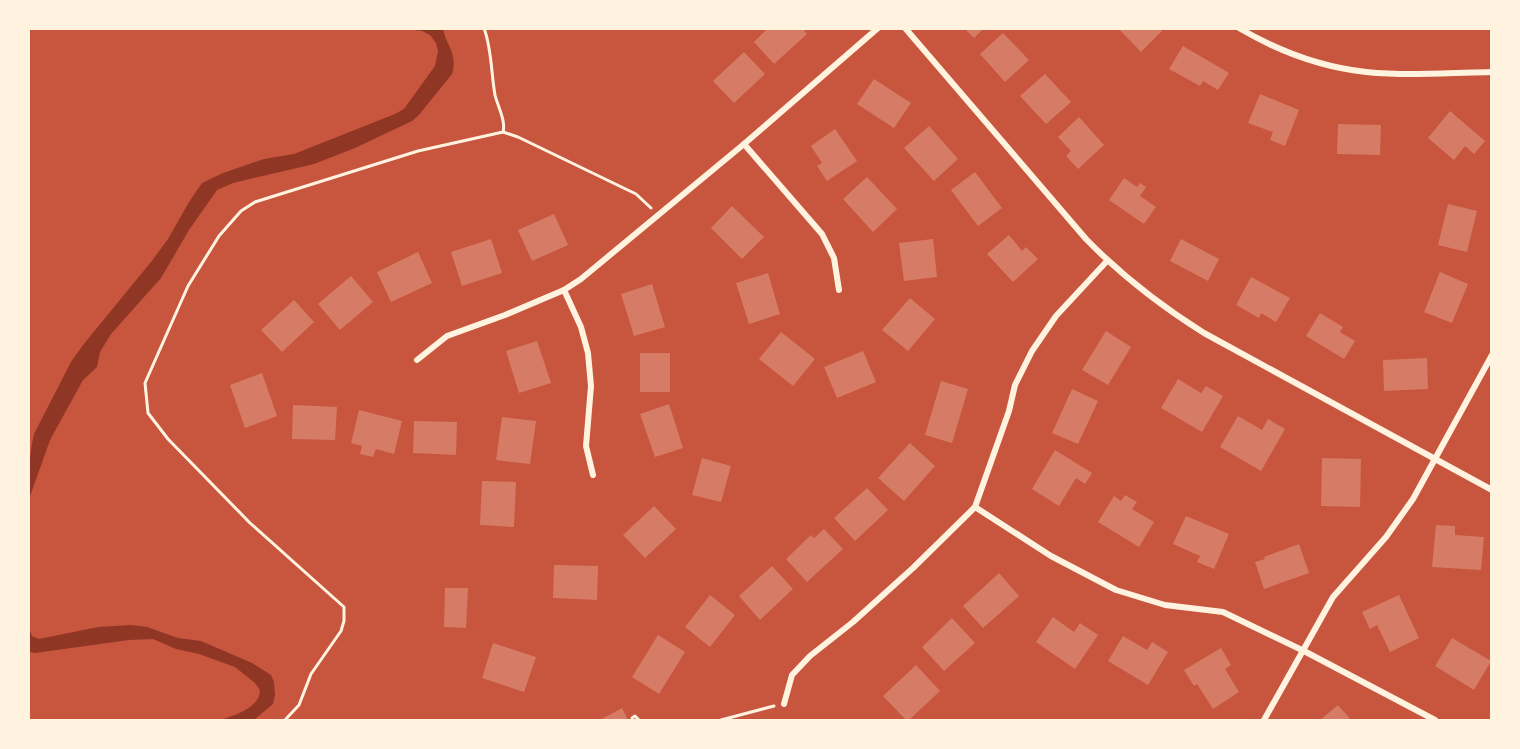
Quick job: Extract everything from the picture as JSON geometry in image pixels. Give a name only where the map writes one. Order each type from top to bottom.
[{"type":"street","points":[[417,360],[447,336],[564,290],[607,259],[878,28]]},
{"type":"street","points":[[905,28],[1086,240],[1107,261],[1172,312],[1204,333],[1491,490]]},
{"type":"street","points":[[1239,28],[1282,50],[1339,68],[1366,72],[1491,72]]},
{"type":"street","points":[[744,144],[822,234],[834,258],[839,290]]},
{"type":"street","points":[[784,704],[792,675],[810,656],[904,575],[975,507],[1016,385],[1032,351],[1056,316],[1107,261]]},
{"type":"street","points":[[564,290],[581,327],[588,353],[591,386],[586,446],[593,475]]},
{"type":"street","points":[[1264,720],[1333,597],[1393,528],[1413,499],[1491,355]]},
{"type":"street","points":[[975,507],[1051,556],[1116,590],[1165,605],[1223,612],[1304,651],[1435,720]]},
{"type":"path","points":[[484,28],[489,42],[495,94],[504,127],[503,132]]},
{"type":"path","points":[[285,720],[299,705],[310,674],[341,631],[344,607],[250,524],[168,440],[148,413],[145,383],[188,286],[219,236],[241,211],[255,202],[418,151],[503,132],[518,137],[636,194],[658,216]]},
{"type":"path","points":[[721,720],[784,704]]},
{"type":"path","points":[[632,718],[635,716],[639,720]]},
{"type":"shaded area","points":[[409,29],[443,29],[454,60],[452,74],[412,121],[355,148],[314,164],[233,183],[217,190],[189,230],[161,278],[111,334],[100,352],[97,367],[83,380],[50,440],[29,499],[29,466],[34,434],[71,362],[168,239],[202,183],[264,159],[294,154],[404,109],[435,66],[438,51],[430,35]]},
{"type":"shaded area","points":[[131,625],[147,627],[178,638],[201,641],[252,663],[271,675],[275,695],[273,704],[254,720],[220,720],[245,710],[256,702],[260,690],[255,683],[235,667],[199,654],[176,649],[153,639],[29,652],[29,628],[32,636],[39,639],[98,627]]},
{"type":"building","points":[[768,28],[802,28],[807,34],[774,64],[754,42]]},
{"type":"building","points":[[964,28],[984,28],[974,38]]},
{"type":"building","points":[[1118,28],[1160,28],[1162,31],[1141,52]]},
{"type":"building","points":[[1003,33],[1029,60],[1005,82],[980,54]]},
{"type":"building","points":[[1183,46],[1229,73],[1218,90],[1203,81],[1200,86],[1169,69]]},
{"type":"building","points":[[744,52],[765,74],[734,103],[713,81]]},
{"type":"building","points":[[1045,74],[1071,102],[1046,124],[1020,96]]},
{"type":"building","points":[[874,79],[911,103],[894,128],[857,104]]},
{"type":"building","points":[[1260,94],[1299,110],[1285,146],[1270,140],[1273,132],[1248,123]]},
{"type":"building","points":[[1450,111],[1485,141],[1474,154],[1465,146],[1454,160],[1428,138]]},
{"type":"building","points":[[1079,117],[1104,145],[1078,169],[1066,156],[1071,151],[1058,137]]},
{"type":"building","points":[[1338,124],[1381,125],[1380,155],[1337,154]]},
{"type":"building","points":[[929,126],[958,159],[934,181],[904,148]]},
{"type":"building","points":[[835,129],[857,161],[827,181],[817,166],[822,163],[811,146]]},
{"type":"building","points":[[975,172],[1002,208],[978,226],[951,190]]},
{"type":"building","points":[[867,177],[897,209],[873,232],[843,199]]},
{"type":"building","points":[[1124,178],[1137,187],[1140,183],[1146,187],[1140,196],[1156,207],[1144,224],[1109,200]]},
{"type":"building","points":[[1448,204],[1477,211],[1467,252],[1438,245]]},
{"type":"building","points":[[732,206],[764,237],[742,259],[711,228]]},
{"type":"building","points":[[554,214],[568,245],[532,261],[518,230]]},
{"type":"building","points":[[1009,235],[1022,251],[1026,247],[1038,259],[1013,282],[987,254]]},
{"type":"building","points":[[491,239],[502,273],[462,286],[451,252]]},
{"type":"building","points":[[933,239],[937,277],[904,281],[899,243]]},
{"type":"building","points":[[1181,239],[1219,259],[1208,281],[1170,261]]},
{"type":"building","points":[[418,252],[432,283],[391,302],[377,272]]},
{"type":"building","points":[[1440,272],[1468,284],[1452,323],[1424,312]]},
{"type":"building","points":[[768,273],[780,314],[749,324],[736,283]]},
{"type":"building","points":[[351,276],[373,302],[340,330],[318,304]]},
{"type":"building","points":[[1251,277],[1290,298],[1276,322],[1261,313],[1259,318],[1236,305]]},
{"type":"building","points":[[652,284],[665,327],[634,336],[621,294]]},
{"type":"building","points":[[910,298],[935,319],[908,351],[882,330]]},
{"type":"building","points":[[294,300],[314,322],[282,352],[261,330]]},
{"type":"building","points":[[1320,313],[1343,327],[1340,332],[1355,341],[1344,359],[1306,336]]},
{"type":"building","points":[[1106,331],[1131,347],[1108,385],[1082,370]]},
{"type":"building","points":[[781,332],[815,359],[793,386],[759,359]]},
{"type":"building","points":[[537,341],[551,383],[519,393],[506,351]]},
{"type":"building","points":[[863,351],[876,382],[837,398],[824,367]]},
{"type":"building","points":[[640,353],[670,353],[670,392],[640,392]]},
{"type":"building","points":[[1427,358],[1428,389],[1384,391],[1383,360]]},
{"type":"building","points":[[262,373],[277,416],[245,428],[230,385]]},
{"type":"building","points":[[1178,379],[1201,393],[1206,386],[1223,396],[1202,432],[1161,408]]},
{"type":"building","points":[[941,381],[968,389],[952,443],[925,435]]},
{"type":"building","points":[[1072,389],[1098,401],[1078,444],[1052,433]]},
{"type":"building","points":[[669,404],[683,448],[655,457],[640,414]]},
{"type":"building","points":[[293,405],[337,407],[335,440],[292,439]]},
{"type":"building","points":[[359,410],[402,421],[394,454],[376,449],[373,457],[360,454],[362,446],[351,443]]},
{"type":"building","points":[[1238,416],[1262,430],[1268,419],[1285,429],[1261,471],[1220,447]]},
{"type":"building","points":[[502,417],[536,421],[530,464],[496,460]]},
{"type":"building","points":[[414,421],[457,422],[456,455],[413,453]]},
{"type":"building","points":[[910,443],[935,466],[904,501],[878,478]]},
{"type":"building","points":[[1055,450],[1092,473],[1085,484],[1076,478],[1059,506],[1032,489]]},
{"type":"building","points":[[702,458],[731,466],[721,502],[692,495]]},
{"type":"building","points":[[1322,458],[1361,459],[1360,507],[1321,506]]},
{"type":"building","points":[[482,481],[516,482],[514,527],[480,525]]},
{"type":"building","points":[[867,488],[888,510],[855,541],[834,518]]},
{"type":"building","points":[[1125,495],[1137,502],[1132,509],[1154,522],[1139,547],[1098,522],[1114,496],[1121,501]]},
{"type":"building","points":[[654,506],[676,529],[645,558],[623,535]]},
{"type":"building","points":[[1186,516],[1229,534],[1214,569],[1197,562],[1200,556],[1173,544]]},
{"type":"building","points":[[1436,525],[1455,526],[1455,535],[1484,537],[1481,570],[1432,567]]},
{"type":"building","points":[[824,529],[843,549],[807,582],[786,559],[811,535],[814,538]]},
{"type":"building","points":[[1299,544],[1309,573],[1264,589],[1255,562]]},
{"type":"building","points":[[554,565],[598,566],[597,600],[553,598]]},
{"type":"building","points":[[772,566],[793,589],[760,620],[739,596]]},
{"type":"building","points":[[999,573],[1019,596],[983,628],[963,606]]},
{"type":"building","points":[[445,588],[468,588],[466,628],[444,627]]},
{"type":"building","points":[[710,595],[735,615],[710,647],[685,627]]},
{"type":"building","points":[[1399,595],[1419,638],[1390,652],[1377,625],[1370,629],[1362,612]]},
{"type":"building","points":[[1053,617],[1074,632],[1080,623],[1098,635],[1075,669],[1036,642]]},
{"type":"building","points":[[952,618],[975,643],[944,671],[922,647]]},
{"type":"building","points":[[658,635],[685,652],[659,694],[632,677]]},
{"type":"building","points":[[1123,636],[1147,650],[1152,642],[1168,652],[1148,685],[1108,661]]},
{"type":"building","points":[[1452,638],[1491,661],[1474,690],[1435,666]]},
{"type":"building","points":[[493,643],[536,657],[524,692],[482,678]]},
{"type":"building","points":[[1221,648],[1231,665],[1225,669],[1239,692],[1213,709],[1197,684],[1194,686],[1184,670]]},
{"type":"building","points":[[916,665],[940,691],[909,720],[906,720],[883,696]]},
{"type":"building","points":[[1338,705],[1351,720],[1320,720]]},
{"type":"building","points":[[622,708],[628,720],[600,720]]}]
